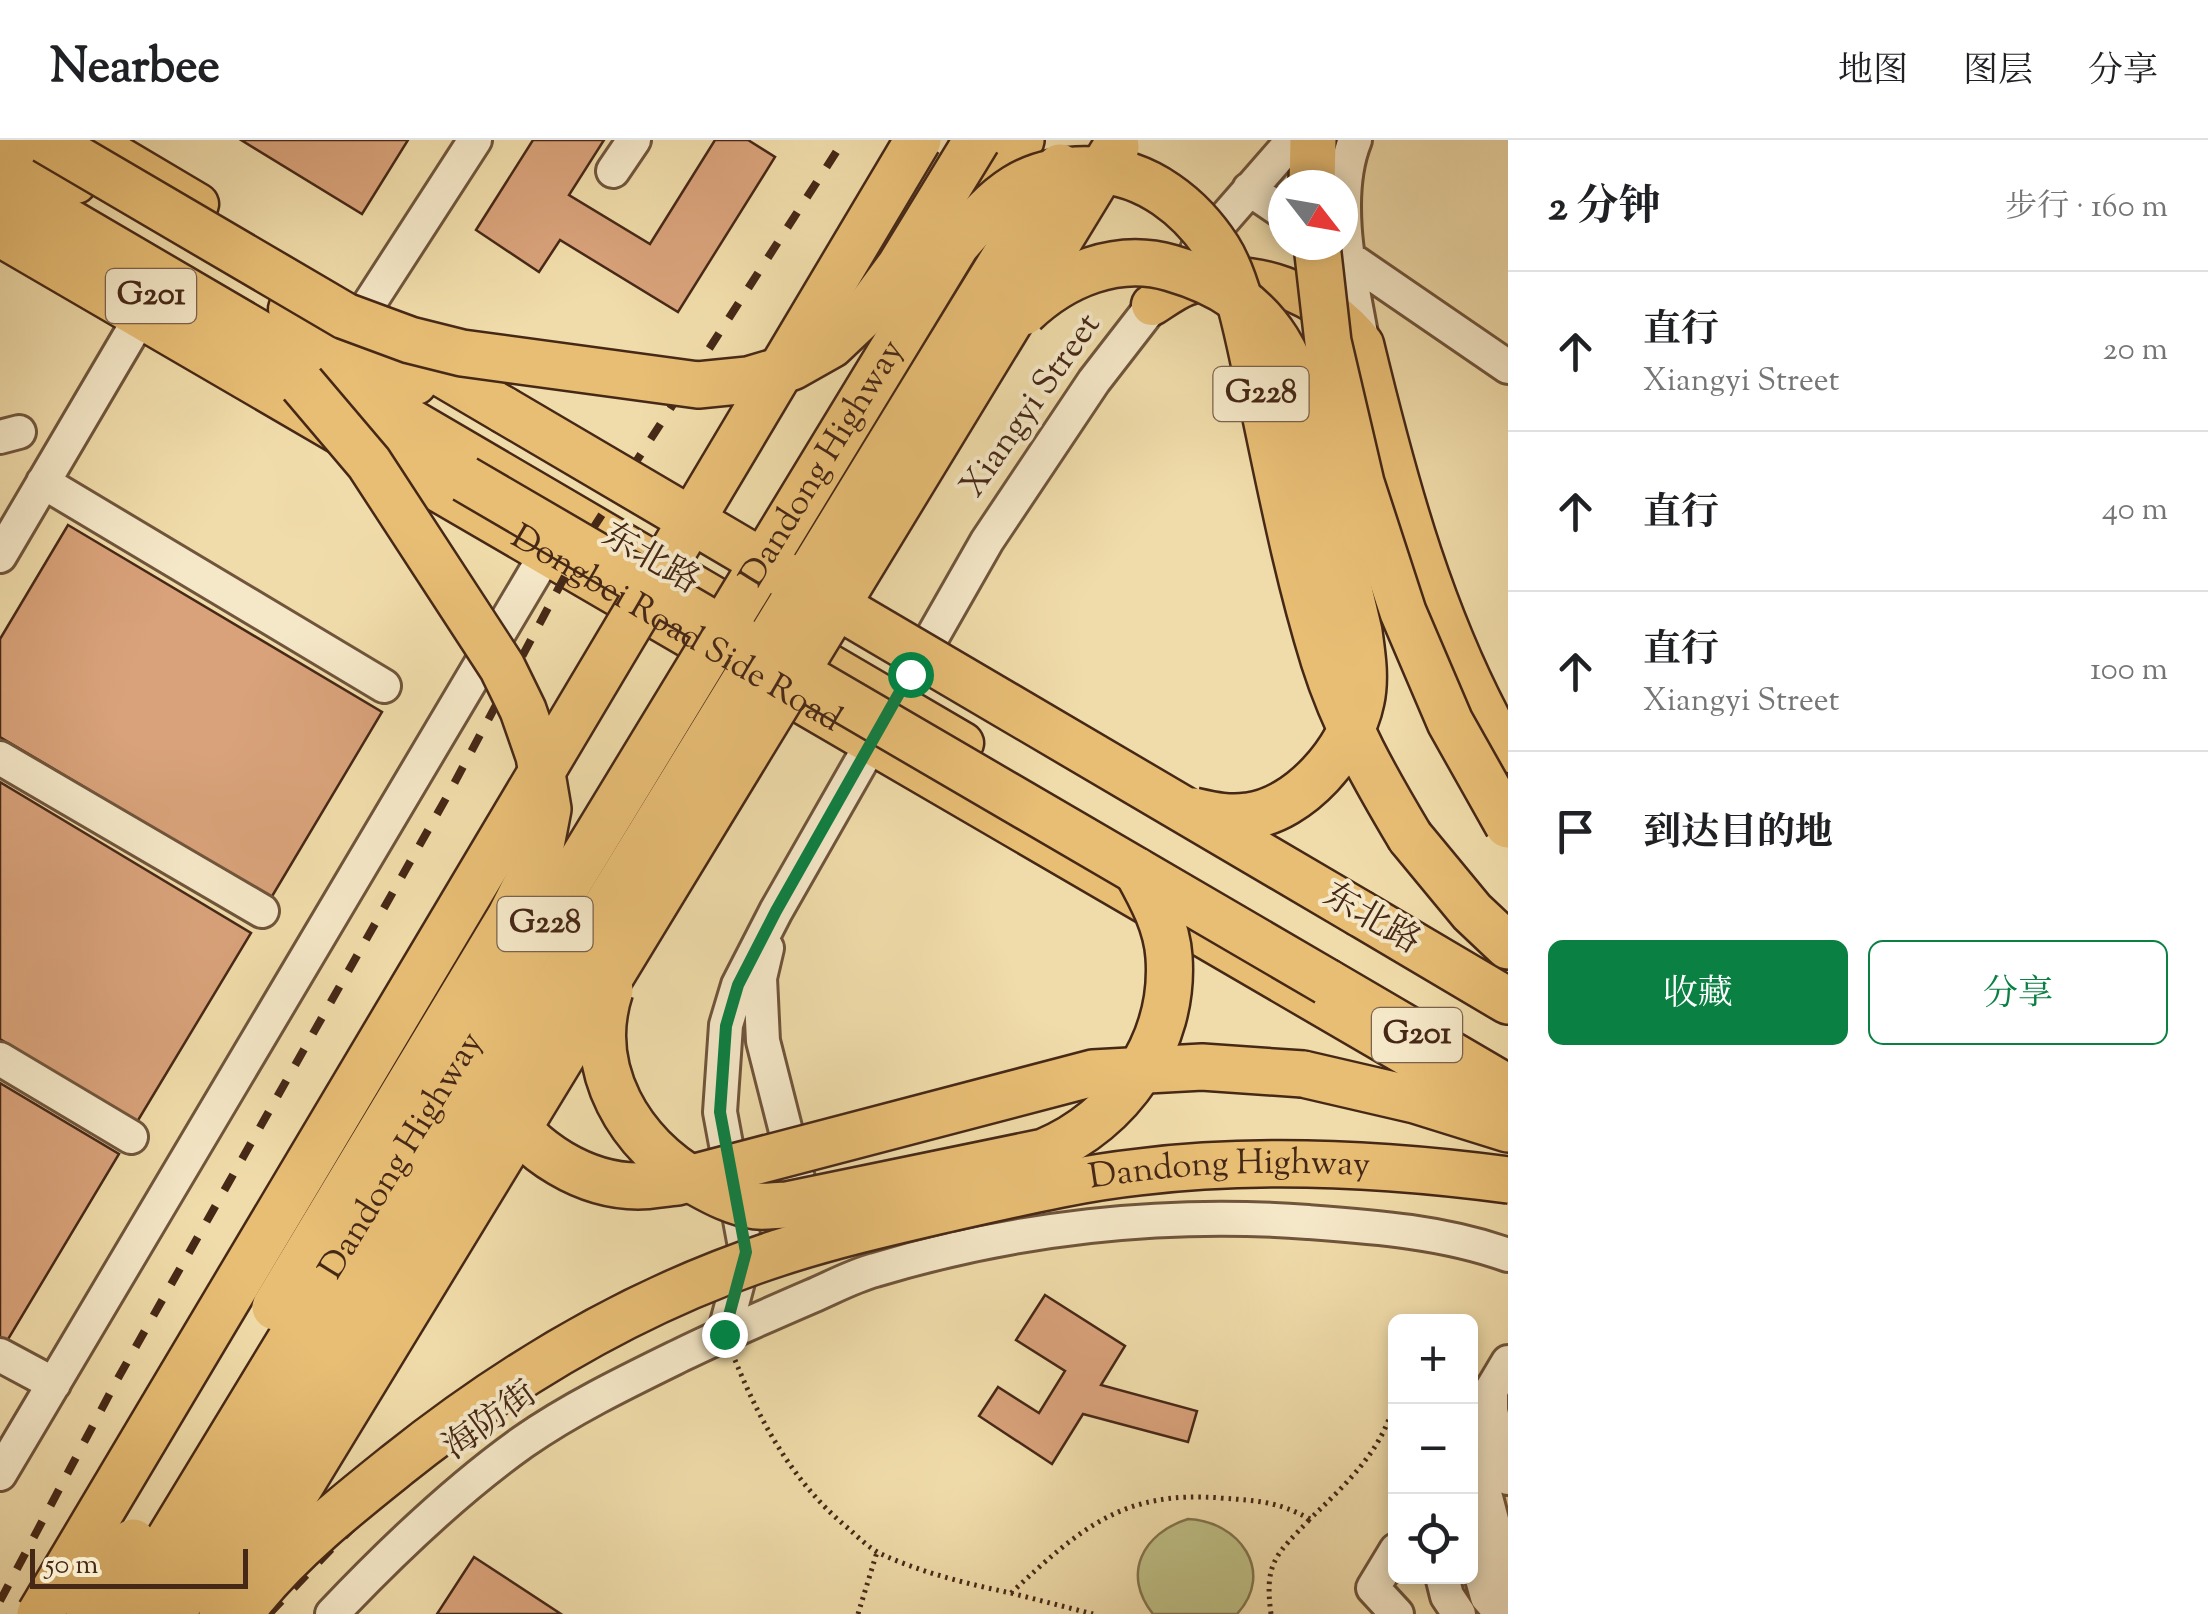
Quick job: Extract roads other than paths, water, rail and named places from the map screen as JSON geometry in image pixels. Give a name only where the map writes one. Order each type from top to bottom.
[{"type":"highway","name":"东北路","points":[[46,140],[365,321],[1508,1000]]},
{"type":"highway","points":[[40,1614],[918,140]]},
{"type":"highway","points":[[365,321],[410,340],[462,353],[698,385],[748,380],[792,367],[831,345],[866,312],[900,266],[977,140]]},
{"type":"highway","points":[[956,245],[1021,140]]},
{"type":"highway","points":[[129,1611],[700,748],[1077,140]]},
{"type":"highway","points":[[222,1614],[1121,140]]},
{"type":"highway","points":[[1312,170],[1313,140]]},
{"type":"highway","name":"Dandong Highway","points":[[129,1611],[956,245],[995,200],[1032,178],[1071,168],[1113,170],[1153,186],[1191,213],[1220,252],[1243,316],[1302,580],[1325,664],[1362,757],[1410,837],[1472,912],[1508,946]]},
{"type":"highway","name":"东北路","points":[[0,208],[1508,1088]]},
{"type":"highway","points":[[1332,260],[1328,342],[1356,466],[1403,612],[1450,722],[1508,825]]},
{"type":"highway","points":[[1005,330],[1043,294],[1082,273],[1119,263],[1156,264],[1194,274],[1231,294],[1265,322],[1289,356],[1303,397],[1359,632],[1364,667],[1361,702],[1348,736],[1330,762],[1308,786],[1280,805],[1250,816],[1216,816],[1178,806]]},
{"type":"highway","points":[[129,1611],[510,917],[538,860],[548,809],[539,756],[502,667],[369,463],[302,384]]},
{"type":"highway","points":[[620,962],[607,1000],[601,1035],[606,1069],[617,1101],[635,1131],[658,1156],[722,1196],[756,1206],[786,1205],[1044,1152],[1075,1139],[1102,1118],[1121,1099],[1144,1065],[1168,994],[1169,958],[1163,926],[1137,872]]},
{"type":"highway","points":[[506,987],[494,1030],[492,1060],[504,1109],[521,1133],[545,1152],[604,1182],[637,1186],[677,1182],[1093,1073],[1202,1067],[1303,1074],[1415,1100],[1508,1129]]},
{"type":"highway","name":"Dandong Highway","points":[[239,1614],[342,1508],[451,1422],[556,1353],[669,1296],[778,1253],[1048,1186],[1141,1171],[1282,1164],[1438,1171],[1508,1180]]},
{"type":"main road","points":[[2,140],[176,242],[365,321]]},
{"type":"main road","points":[[90,140],[198,204],[365,321],[487,445],[546,554]]},
{"type":"main road","name":"东北路","points":[[0,179],[487,445],[902,689],[1508,1063]]},
{"type":"main road","points":[[198,204],[280,278]]},
{"type":"main road","name":"Dongbei Road Side Road","points":[[0,236],[1508,1114]]},
{"type":"main road","points":[[176,242],[280,278],[518,392],[1143,761]]},
{"type":"main road","points":[[1152,305],[1186,285],[1220,278],[1253,281],[1291,290],[1348,324],[1363,344],[1435,600],[1481,704],[1508,752]]},
{"type":"main road","points":[[487,445],[518,392]]},
{"type":"main road","points":[[902,689],[1053,759],[1143,761]]},
{"type":"main road","name":"东北路","points":[[1143,761],[1508,976]]},
{"type":"street","points":[[365,321],[476,140]]},
{"type":"street","points":[[614,171],[634,140]]},
{"type":"street","name":"Xiangyi Street","points":[[776,911],[987,542],[1094,381],[1152,305],[1293,140]]},
{"type":"street","points":[[1348,170],[1355,140]]},
{"type":"street","points":[[1249,189],[1268,202]]},
{"type":"street","points":[[1336,260],[1363,344]]},
{"type":"street","points":[[1348,260],[1508,367]]},
{"type":"street","points":[[0,556],[140,318]]},
{"type":"street","points":[[43,482],[384,686]]},
{"type":"street","points":[[0,1474],[546,554]]},
{"type":"street","points":[[0,758],[262,910]]},
{"type":"street","points":[[776,911],[760,978],[763,1041],[809,1221],[872,1270]]},
{"type":"street","points":[[724,1334],[746,1252],[720,1112],[724,1039],[738,985],[776,911]]},
{"type":"street","points":[[0,1059],[131,1136]]},
{"type":"street","name":"海防街","points":[[332,1614],[368,1576],[523,1442],[620,1385],[724,1334],[872,1270],[998,1240],[1122,1221],[1266,1218],[1385,1228],[1477,1244],[1508,1255]]},
{"type":"street","points":[[0,1354],[54,1384]]},
{"type":"street","points":[[1478,1413],[1500,1376]]},
{"type":"street","points":[[1500,1376],[1491,1411],[1508,1478]]},
{"type":"street","points":[[1478,1467],[1508,1581]]},
{"type":"street","points":[[1388,1563],[1373,1588],[1397,1614]]},
{"type":"street","points":[[1478,1565],[1487,1597],[1502,1614]]},
{"type":"street","points":[[1444,1584],[1459,1614]]},
{"type":"railway","points":[[0,1601],[117,1380],[449,793],[579,550],[844,140]]},
{"type":"railway","points":[[269,1614],[407,1479],[524,1390],[649,1312],[781,1240],[813,1227],[867,1211],[1013,1183],[1166,1170],[1320,1176],[1441,1189],[1508,1201]]}]
